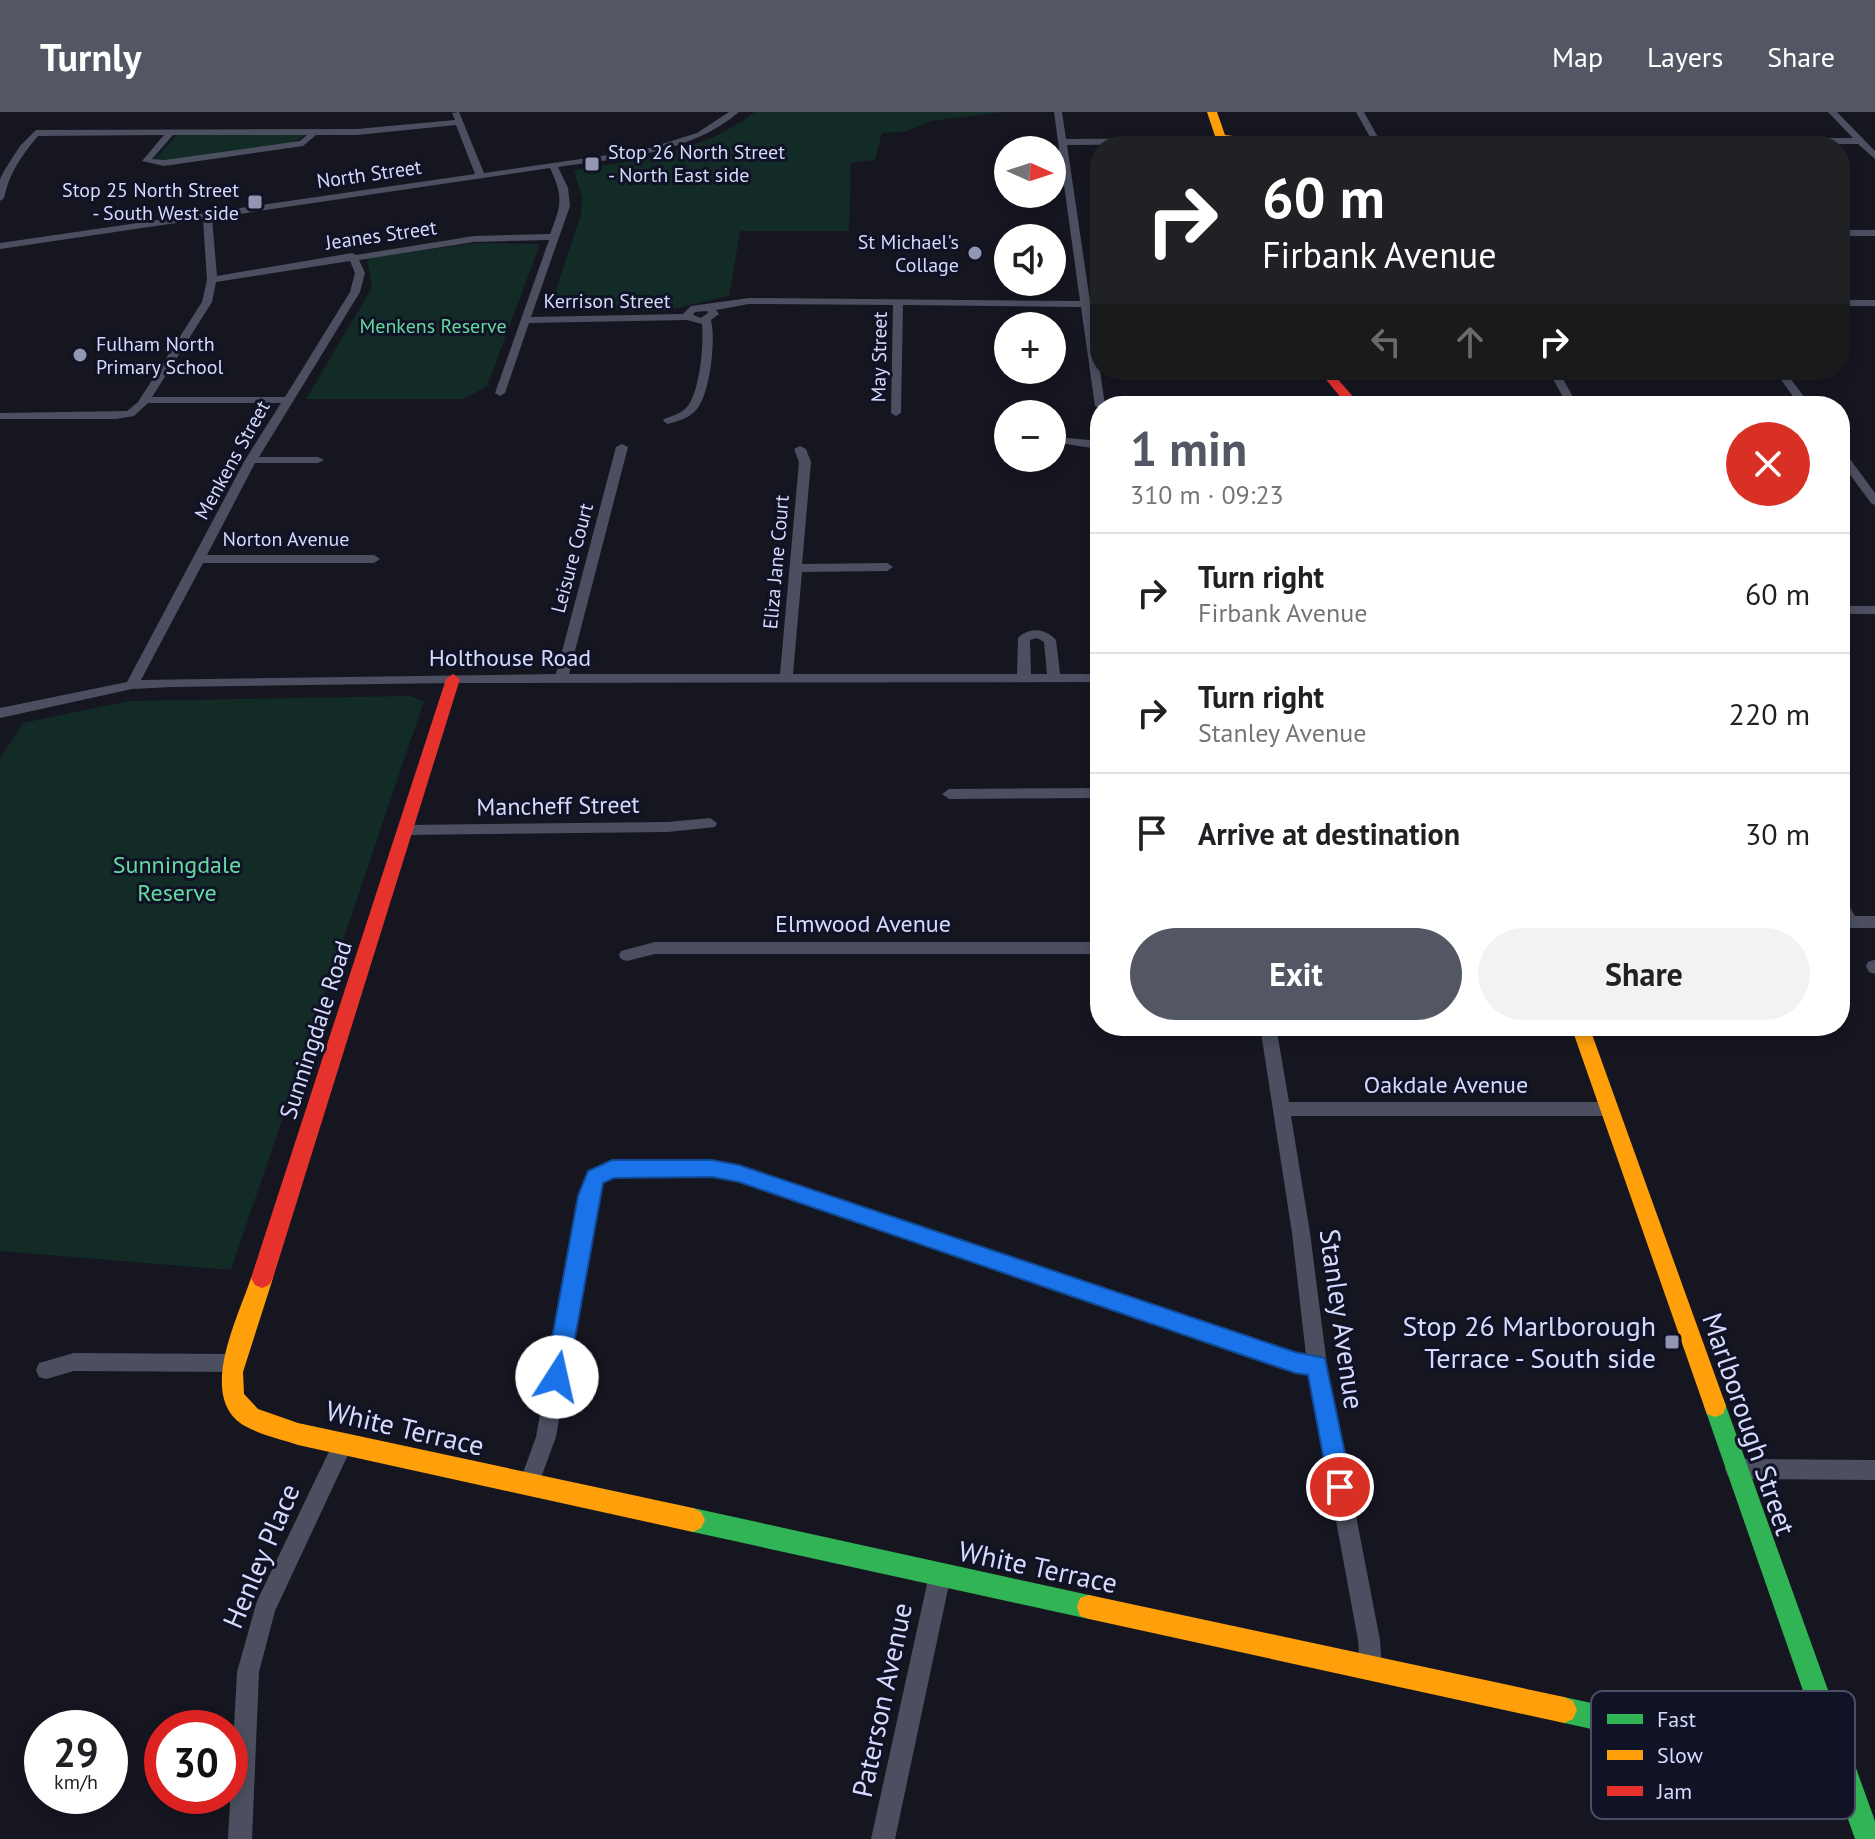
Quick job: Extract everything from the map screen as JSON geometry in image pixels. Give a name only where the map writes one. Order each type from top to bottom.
[{"type":"street","name":"North Street","points":[[0,246],[644,152],[700,135],[735,112]]},
{"type":"street","points":[[1058,112],[1061,136]]},
{"type":"street","points":[[1212,112],[1219,136]]},
{"type":"street","points":[[1360,112],[1373,136]]},
{"type":"street","points":[[1832,112],[1875,156]]},
{"type":"street","points":[[24,126],[36,133],[313,132],[399,130],[458,117],[480,175]]},
{"type":"street","points":[[170,133],[146,161],[164,163],[303,143],[313,132]]},
{"type":"street","points":[[0,198],[1,186],[14,157],[36,133]]},
{"type":"street","points":[[1850,141],[1860,141]]},
{"type":"street","points":[[1066,142],[1090,142]]},
{"type":"street","points":[[500,393],[556,237],[566,197],[553,165]]},
{"type":"street","points":[[1066,169],[1090,332]]},
{"type":"street","points":[[0,416],[130,414],[144,400],[207,302],[212,280],[207,216]]},
{"type":"street","points":[[1850,233],[1875,233]]},
{"type":"street","name":"Jeanes Street","points":[[212,280],[352,256],[495,237],[556,237]]},
{"type":"street","name":"Menkens Street","points":[[132,685],[251,460],[355,292],[360,273],[352,256]]},
{"type":"street","name":"May Street","points":[[896,413],[898,301]]},
{"type":"street","points":[[668,421],[687,413],[696,403],[709,332],[708,314],[735,302],[1090,303]]},
{"type":"street","points":[[1850,303],[1875,303]]},
{"type":"street","name":"Kerrison Street","points":[[527,320],[687,317],[691,309],[708,314]]},
{"type":"street","points":[[1333,380],[1346,396]]},
{"type":"street","points":[[144,400],[287,400]]},
{"type":"street","points":[[1066,441],[1090,443]]},
{"type":"street","name":"Leisure Court","points":[[561,680],[622,447]]},
{"type":"street","name":"Eliza Jane Court","points":[[786,679],[805,462],[800,449]]},
{"type":"street","points":[[251,460],[318,460]]},
{"type":"street","points":[[1850,467],[1875,501]]},
{"type":"street","name":"Norton Avenue","points":[[198,559],[374,559]]},
{"type":"street","points":[[796,568],[887,567]]},
{"type":"street","points":[[1850,610],[1875,610]]},
{"type":"street","points":[[1024,678],[1022,644],[1024,638],[1032,633],[1042,634],[1050,640],[1054,678]]},
{"type":"street","name":"Holthouse Road","points":[[2,716],[132,685],[453,679],[1090,678]]},
{"type":"street","name":"Sunningdale Road","points":[[232,1396],[235,1363],[453,679]]},
{"type":"street","points":[[949,794],[1090,793]]},
{"type":"street","name":"Mancheff Street","points":[[406,830],[668,827],[710,823]]},
{"type":"street","points":[[1850,922],[1875,922]]},
{"type":"street","name":"Elmwood Avenue","points":[[627,955],[655,948],[1090,948]]},
{"type":"street","name":"Stanley Avenue","points":[[1270,1036],[1317,1365],[1369,1640],[1371,1668]]},
{"type":"street","name":"Marlborough Street","points":[[1583,1036],[1814,1691]]},
{"type":"street","name":"Oakdale Avenue","points":[[1282,1109],[1609,1109]]},
{"type":"street","points":[[529,1484],[546,1437],[588,1196],[595,1178],[612,1169],[712,1169],[739,1173],[1295,1363],[1317,1365]]},
{"type":"street","points":[[46,1370],[74,1362],[235,1363]]},
{"type":"street","name":"White Terrace","points":[[232,1396],[245,1415],[343,1444],[1591,1716]]},
{"type":"street","name":"Henley Place","points":[[240,1839],[248,1672],[265,1609],[343,1444]]},
{"type":"street","points":[[1735,1469],[1875,1470]]},
{"type":"street","name":"Paterson Avenue","points":[[883,1839],[940,1575]]},
{"type":"street","name":"Marlborough Street","points":[[1855,1804],[1868,1839]]},
{"type":"green space","points":[[755,112],[1003,112],[931,121],[904,132],[882,133],[875,160],[851,163],[849,231],[740,231],[729,296],[664,311],[550,309],[581,214],[582,198],[574,170],[622,163],[692,146],[735,126]]},
{"type":"green space","points":[[177,135],[306,135],[292,143],[155,159]]},
{"type":"green space","name":"Menkens Reserve","points":[[477,243],[540,244],[487,386],[464,399],[306,399],[372,288],[367,258]]},
{"type":"green space","name":"Sunningdale Reserve","points":[[410,696],[424,701],[231,1270],[0,1251],[0,758],[23,723],[129,701]]},
{"type":"traffic: fast","points":[[1715,1406],[1816,1691]]},
{"type":"traffic: fast","points":[[693,1520],[1089,1607]]},
{"type":"traffic: fast","points":[[1564,1710],[1591,1716]]},
{"type":"traffic: fast","points":[[1855,1802],[1868,1839]]},
{"type":"traffic: slow","points":[[1212,112],[1220,136]]},
{"type":"traffic: slow","points":[[1584,1036],[1715,1406]]},
{"type":"traffic: slow","points":[[262,1278],[232,1372],[233,1398],[251,1417],[298,1434],[693,1520]]},
{"type":"traffic: slow","points":[[1089,1607],[1564,1710]]},
{"type":"traffic: jam","points":[[1333,380],[1346,396]]},
{"type":"traffic: jam","points":[[262,1278],[453,679]]},
{"type":"place","name":"Stop 26 North Street - North East side","points":[[592,164]]},
{"type":"place","name":"Stop 25 North Street - South West side","points":[[255,202]]},
{"type":"place","name":"St Michael's Collage","points":[[975,253]]},
{"type":"place","name":"Fulham North Primary School","points":[[80,355]]},
{"type":"place","name":"Stop 26 Marlborough Terrace - South side","points":[[1672,1342]]},
{"type":"route","points":[[557,1377],[588,1196],[595,1178],[612,1169],[712,1169],[739,1173],[1295,1363],[1317,1365],[1340,1487]]}]
